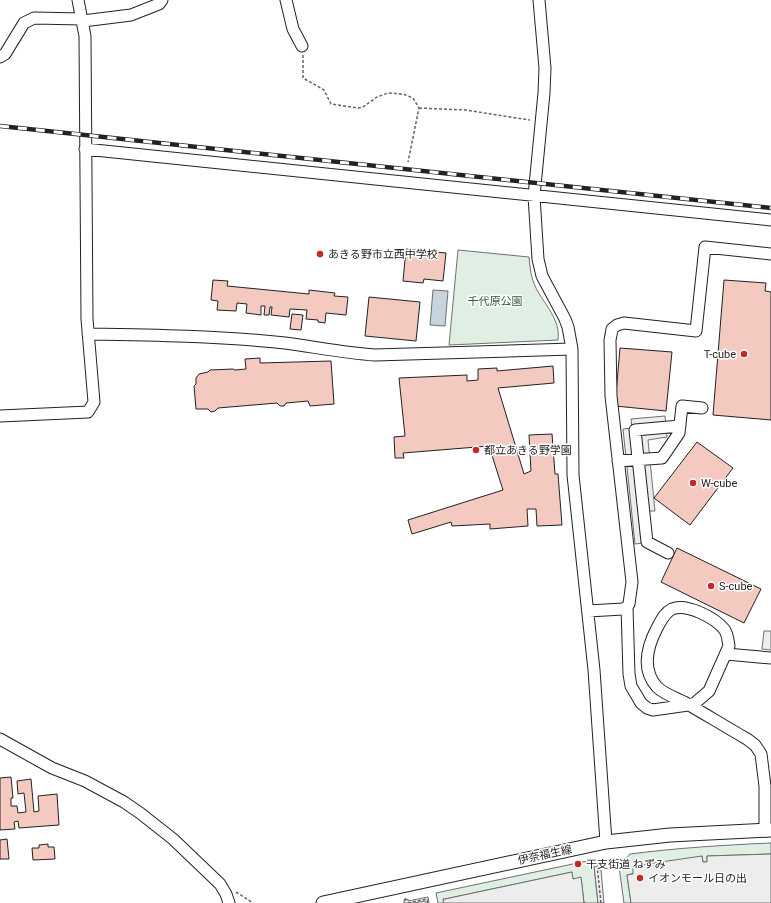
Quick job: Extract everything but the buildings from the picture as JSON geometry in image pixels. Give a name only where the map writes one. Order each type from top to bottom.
[{"type":"main road","name":"伊奈福生線","points":[[323,903],[606,842],[670,835],[768,830]]},
{"type":"street","points":[[0,416],[88,412],[94,402],[86,319],[85,36],[78,0]]},
{"type":"street","points":[[0,57],[5,54],[24,23],[34,18],[82,20],[131,15],[159,4],[162,0]]},
{"type":"street","points":[[286,0],[293,29],[302,46]]},
{"type":"street","points":[[539,0],[545,68],[542,122],[534,196],[538,259],[548,288],[565,319],[572,349],[573,476],[594,670],[606,842]]},
{"type":"street","points":[[85,149],[771,220]]},
{"type":"street","points":[[768,830],[761,754],[755,745],[747,739],[688,705],[658,688],[651,679],[647,669],[648,648],[664,615],[672,610],[687,608],[708,617],[725,630],[729,646],[726,654],[709,691],[695,703],[688,705],[653,710],[640,703],[631,686],[629,674],[627,607],[629,604],[632,582],[611,396],[610,340],[612,329],[616,325],[624,323],[696,331],[705,248],[771,254]]},
{"type":"street","points":[[88,334],[242,339],[348,353],[375,355],[572,349]]},
{"type":"street","points":[[618,461],[662,458],[680,433],[682,406],[702,408]]},
{"type":"street","points":[[668,553],[647,542],[635,430],[680,426]]},
{"type":"street","points":[[626,525],[644,524]]},
{"type":"street","points":[[588,611],[623,609],[627,607]]},
{"type":"street","points":[[726,654],[771,658]]},
{"type":"street","points":[[0,740],[52,768],[85,781],[124,802],[140,813],[173,839],[220,884],[229,903]]},
{"type":"path","points":[[302,46],[303,78],[324,90],[331,104],[358,108],[363,107],[388,93],[403,94],[413,98],[419,108],[408,162]]},
{"type":"path","points":[[419,108],[465,110],[542,122]]},
{"type":"path","points":[[601,903],[597,865],[618,862]]},
{"type":"path","points":[[405,898],[407,903],[427,899],[428,903]]},
{"type":"green space","name":"千代原公園","points":[[458,250],[529,257],[533,280],[557,326],[558,340],[449,345]]},
{"type":"green space","points":[[771,843],[771,854],[707,856],[707,862],[703,862],[702,856],[627,875],[631,903],[624,903],[619,867],[630,854],[700,847]]},
{"type":"green space","points":[[587,861],[594,866],[598,903],[584,903],[581,878],[573,879],[572,872],[443,899],[444,903],[438,903],[436,893]]},
{"type":"shaded area","points":[[433,290],[448,291],[445,326],[430,325]]},
{"type":"shaded area","points":[[665,416],[667,437],[648,440],[655,511],[649,511],[652,542],[635,544],[623,429],[632,428],[631,419]]},
{"type":"shaded area","points":[[764,631],[771,631],[771,650],[762,649]]},
{"type":"shaded area","points":[[771,854],[771,903],[631,903],[627,875],[633,874],[633,866],[702,856],[703,862],[707,862],[707,856]]},
{"type":"shaded area","points":[[594,866],[601,870],[604,903],[598,903]]},
{"type":"shaded area","points":[[572,872],[573,879],[581,877],[584,903],[444,903],[443,899],[445,899]]},
{"type":"shaded area","points":[[428,897],[429,903],[426,903],[425,901],[404,903],[404,900],[408,899],[408,901]]},
{"type":"railway","points":[[0,126],[771,208]]},
{"type":"place","name":"あきる野市立西中学校","points":[[320,254]]},
{"type":"place","name":"T-cube","points":[[744,354]]},
{"type":"place","name":"都立あきる野学園","points":[[476,450]]},
{"type":"place","name":"W-cube","points":[[693,483]]},
{"type":"place","name":"S-cube","points":[[711,586]]},
{"type":"place","name":"干支街道 ねずみ","points":[[578,864]]},
{"type":"place","name":"イオンモール日の出","points":[[640,878]]}]
